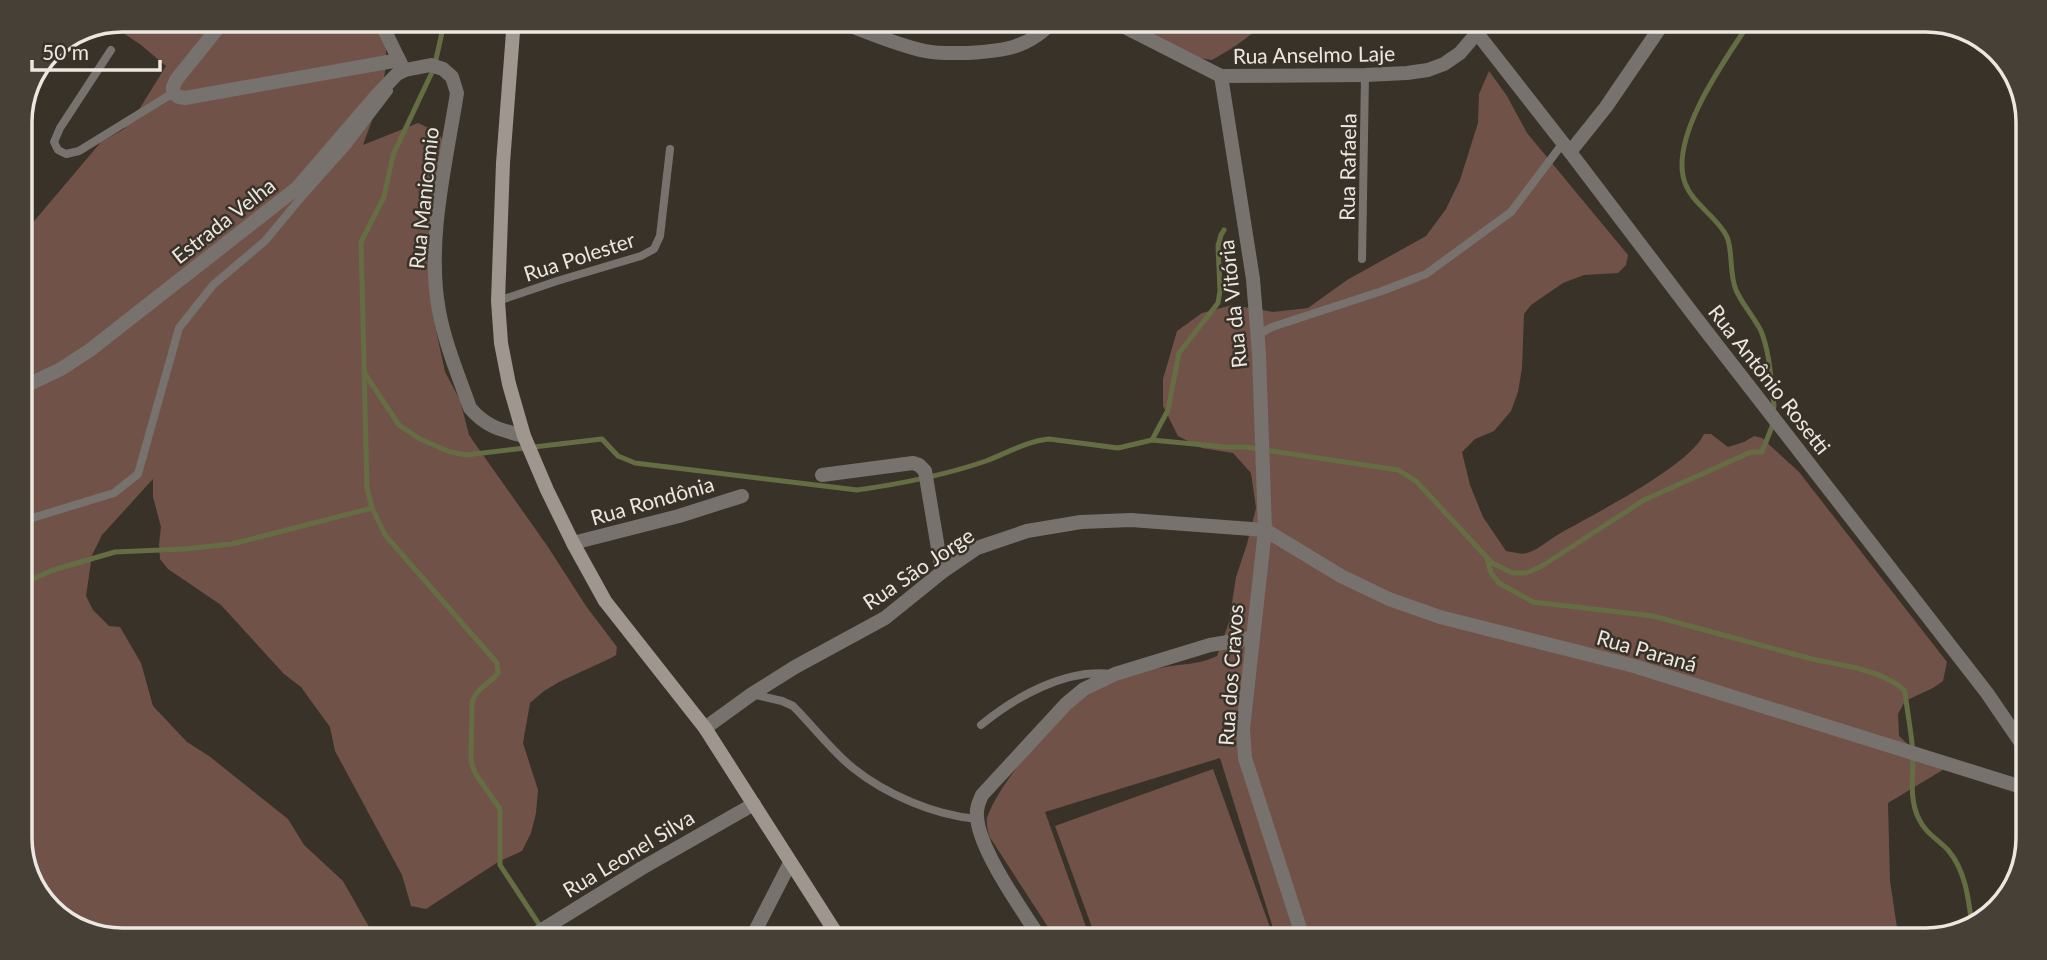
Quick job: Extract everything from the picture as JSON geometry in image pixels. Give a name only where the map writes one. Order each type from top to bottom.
[{"type":"main road","points":[[513,32],[503,163],[498,301],[505,364],[524,436],[573,543],[605,601],[705,728],[832,928]]},
{"type":"street","points":[[215,32],[176,80],[173,93],[178,97],[402,65],[386,32]]},
{"type":"street","points":[[869,32],[910,47],[939,53],[1014,48],[1043,32]]},
{"type":"street","name":"Rua Anselmo Laje","points":[[1135,32],[1221,76],[1407,74],[1444,64],[1460,53],[1477,33]]},
{"type":"street","points":[[1567,147],[1606,107],[1657,32]]},
{"type":"street","name":"Rua Antônio Rosetti","points":[[1477,33],[1987,693],[2016,735]]},
{"type":"street","name":"Estrada Velha","points":[[32,383],[61,369],[90,350],[297,188],[402,65],[431,65]]},
{"type":"street","name":"Rua Manicomio","points":[[431,65],[443,69],[452,77],[457,93],[436,229],[434,267],[439,312],[470,408],[479,419],[494,428],[524,436]]},
{"type":"street","name":"Rua da Vitória","points":[[1221,76],[1254,279],[1265,530]]},
{"type":"street","points":[[822,475],[913,463],[919,465],[925,471],[942,572]]},
{"type":"street","name":"Rua Rondônia","points":[[573,543],[679,516],[742,496]]},
{"type":"street","name":"Rua São Jorge","points":[[705,728],[795,667],[885,618],[977,548],[1027,531],[1081,522],[1131,520],[1265,530]]},
{"type":"street","name":"Rua dos Cravos","points":[[1265,530],[1243,729],[1245,758],[1300,928]]},
{"type":"street","name":"Rua Paraná","points":[[1265,530],[1341,576],[1389,600],[1440,617],[1634,666],[2016,785]]},
{"type":"street","points":[[1034,928],[990,858],[977,819],[977,807],[982,795],[1066,704],[1084,689],[1115,674],[1210,645],[1252,638]]},
{"type":"street","name":"Rua Leonel Silva","points":[[545,928],[642,867],[754,804]]},
{"type":"street","points":[[757,928],[790,863]]},
{"type":"lane","points":[[111,50],[60,128],[54,142],[58,150],[66,154],[79,151],[173,93]]},
{"type":"lane","points":[[32,518],[114,493],[138,474],[179,328],[213,285],[265,242],[347,146],[402,65]]},
{"type":"lane","name":"Rua Rafaela","points":[[1362,259],[1365,75]]},
{"type":"lane","points":[[1258,335],[1272,327],[1426,274],[1511,212],[1567,147]]},
{"type":"lane","name":"Rua Polester","points":[[498,301],[641,256],[654,249],[660,236],[670,149]]},
{"type":"lane","points":[[981,724],[1006,705],[1039,688],[1099,672],[1115,674]]},
{"type":"lane","points":[[752,694],[793,706],[852,767],[873,782],[909,801],[953,817],[977,819]]},
{"type":"shaded area","points":[[122,32],[381,32],[386,51],[385,74],[363,145],[418,123],[439,133],[444,144],[427,254],[433,316],[445,372],[460,400],[469,435],[617,647],[616,655],[559,682],[530,703],[523,743],[538,790],[531,833],[522,851],[498,862],[426,909],[411,906],[402,875],[335,751],[330,727],[301,687],[284,674],[221,605],[168,569],[160,559],[161,527],[153,497],[153,479],[102,535],[92,555],[86,596],[93,610],[109,626],[120,627],[141,663],[153,706],[187,742],[209,756],[288,819],[304,845],[343,881],[370,928],[104,927],[87,922],[58,902],[44,884],[35,862],[32,845],[32,224],[101,142],[124,129],[166,66]]},
{"type":"shaded area","points":[[1142,32],[1254,32],[1212,60],[1184,56]]},
{"type":"shaded area","points":[[1489,71],[1507,96],[1527,133],[1628,255],[1626,265],[1618,273],[1584,275],[1563,283],[1531,305],[1524,314],[1522,368],[1511,411],[1494,431],[1475,439],[1462,452],[1470,485],[1483,517],[1506,551],[1527,553],[1661,475],[1695,447],[1704,434],[1711,434],[1728,447],[1754,436],[1762,438],[1799,472],[1947,662],[1943,681],[1905,701],[1898,714],[1899,736],[1916,752],[1946,768],[1888,803],[1890,881],[1897,928],[1273,928],[1220,758],[1045,812],[1086,928],[1049,928],[989,836],[988,815],[995,799],[1037,743],[1089,694],[1131,675],[1217,656],[1229,622],[1236,577],[1256,508],[1251,473],[1233,453],[1202,448],[1178,436],[1163,406],[1163,379],[1177,331],[1202,313],[1232,305],[1273,312],[1308,308],[1347,280],[1426,236],[1446,209],[1460,180],[1478,123],[1479,94]]},
{"type":"shaded area","points":[[1213,769],[1270,928],[1092,928],[1055,826]]},
{"type":"waterway","points":[[442,32],[434,68],[393,155],[384,197],[361,242],[367,488],[372,508],[385,535],[497,663],[498,673],[477,693],[472,702],[471,761],[475,773],[500,809],[500,865],[541,928]]},
{"type":"waterway","points":[[1743,32],[1715,75],[1692,121],[1682,164],[1689,191],[1727,237],[1736,290],[1761,331],[1766,348],[1773,414]]},
{"type":"waterway","points":[[1152,440],[1168,410],[1179,353],[1218,303],[1218,246],[1224,230]]},
{"type":"waterway","points":[[365,374],[399,425],[418,438],[450,452],[466,455],[602,439],[618,456],[635,463],[857,490],[955,471],[1049,439],[1118,448],[1152,440],[1245,447],[1398,470],[1416,481],[1492,563],[1513,573],[1526,573],[1542,566],[1644,500],[1751,452],[1762,452],[1773,424]]},
{"type":"waterway","points":[[32,579],[53,570],[115,552],[232,544],[372,508]]},
{"type":"waterway","points":[[1487,559],[1491,573],[1499,583],[1533,602],[1653,616],[1812,659],[1857,668],[1897,684],[1905,691],[1913,755],[1912,788],[1916,812],[1925,828],[1948,850],[1959,867],[1971,916]]}]
